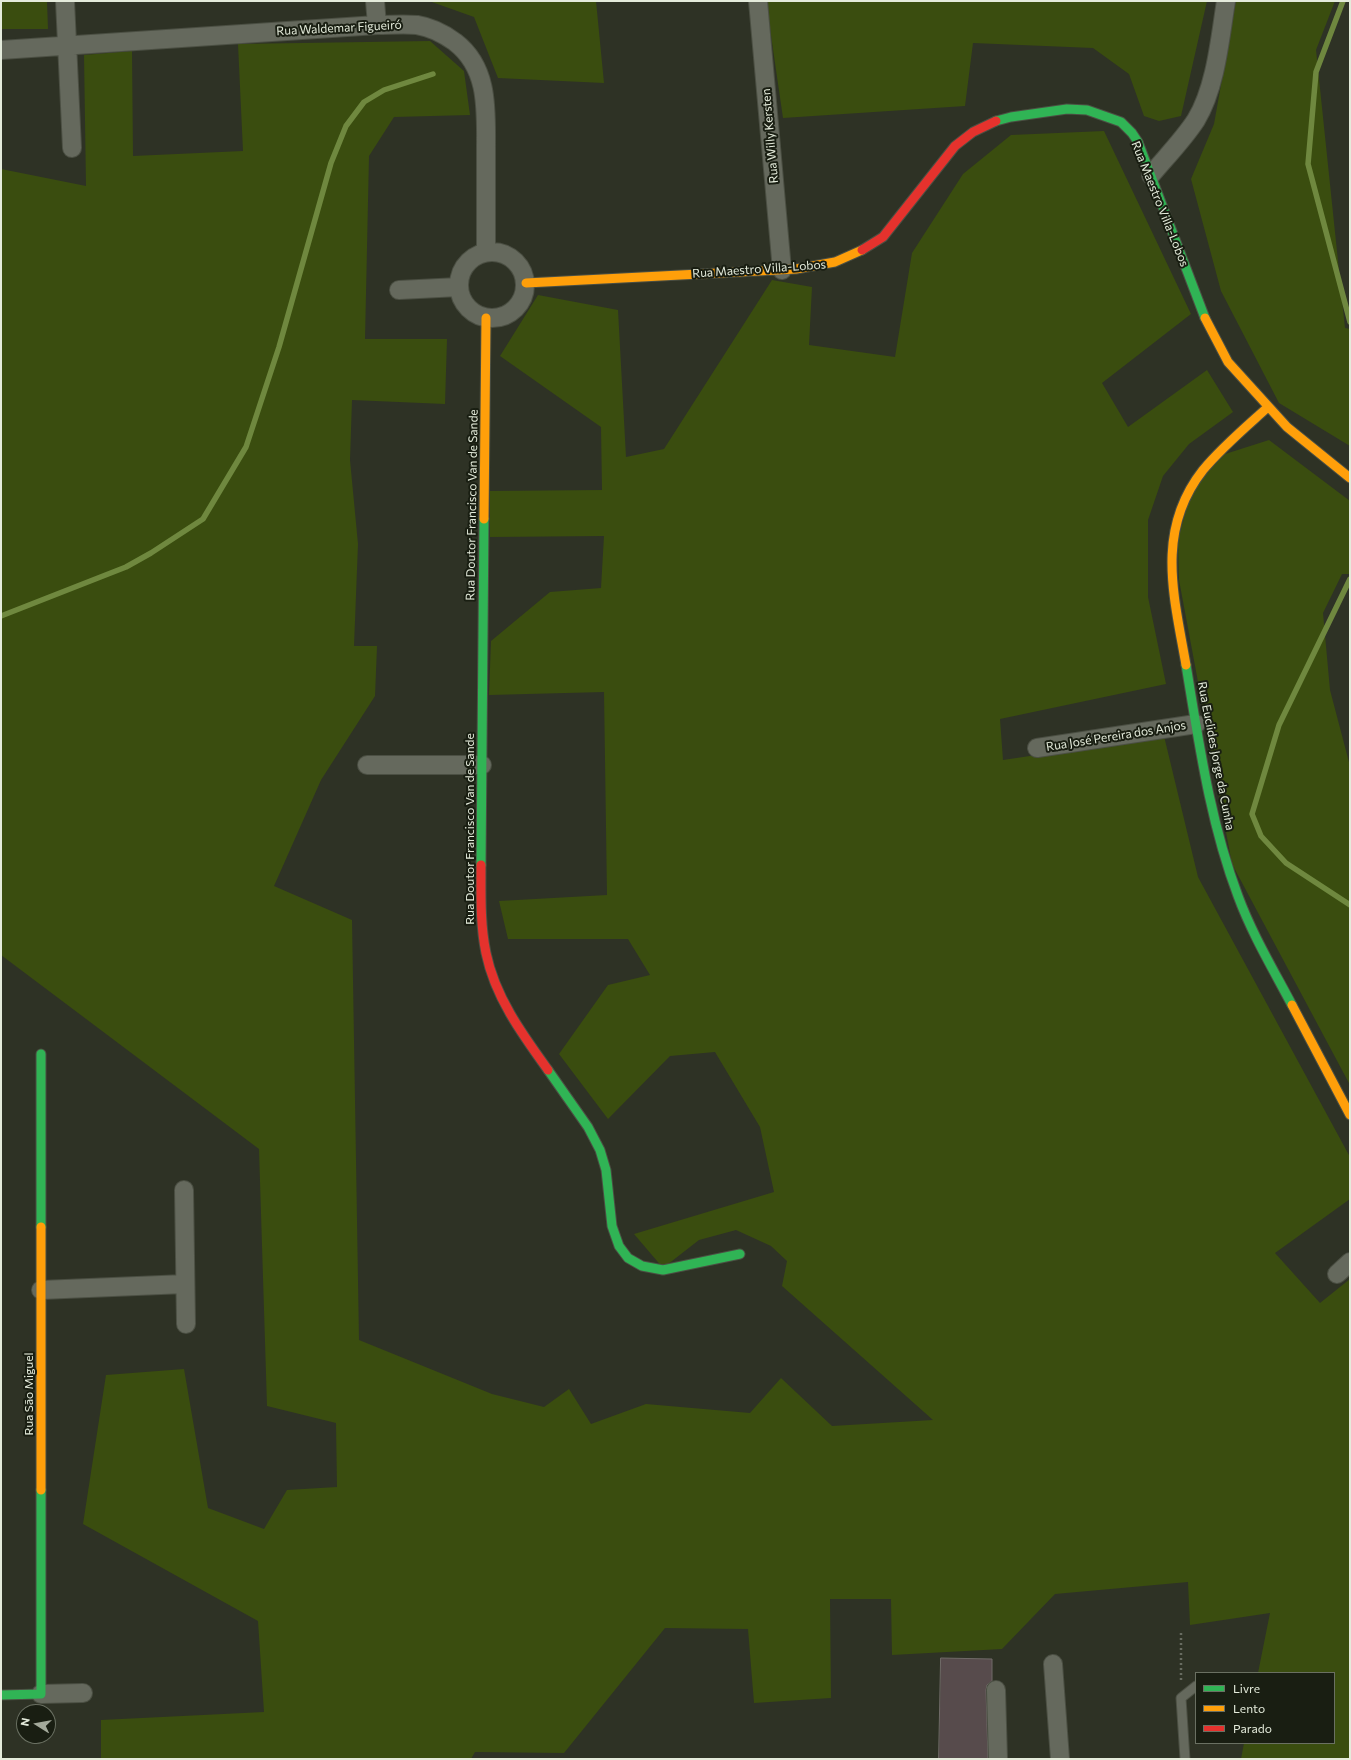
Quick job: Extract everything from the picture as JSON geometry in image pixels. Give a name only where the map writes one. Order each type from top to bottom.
[{"type":"street","points":[[65,1],[72,148]]},
{"type":"street","points":[[375,1],[377,25]]},
{"type":"street","name":"Rua Willy Kersten","points":[[758,1],[782,270]]},
{"type":"street","points":[[1151,175],[1182,139],[1196,119],[1205,100],[1216,61],[1226,1]]},
{"type":"street","name":"Rua Waldemar Figueiró","points":[[1,50],[377,25],[418,26],[448,36],[463,48],[475,64],[482,82],[485,98],[486,251]]},
{"type":"street","name":"Rua Maestro Villa-Lobos","points":[[526,284],[813,268],[833,264],[868,248],[883,237],[955,146],[973,132],[991,123],[1010,117],[1067,109],[1087,110],[1121,122],[1132,133],[1138,142],[1201,309],[1228,362],[1287,427],[1350,478]]},
{"type":"street","points":[[486,251],[498,251],[509,255],[523,272],[526,284],[525,293],[514,310],[501,317],[486,318],[476,314],[467,307],[461,298],[458,287],[459,277],[463,268],[477,254],[486,251]]},
{"type":"street","points":[[399,290],[458,287]]},
{"type":"street","name":"Rua Doutor Francisco Van de Sande","points":[[486,318],[481,920],[490,972],[500,997],[511,1018],[587,1128],[599,1148],[606,1172],[613,1228],[618,1245],[625,1256],[638,1264],[663,1270],[740,1254]]},
{"type":"street","name":"Rua Euclides Jorge da Cunha","points":[[1268,407],[1213,457],[1197,476],[1185,497],[1173,532],[1171,546],[1172,583],[1214,820],[1237,894],[1250,927],[1350,1115]]},
{"type":"street","name":"Rua José Pereira dos Anjos","points":[[1037,748],[1196,724]]},
{"type":"street","points":[[367,764],[482,765]]},
{"type":"street","name":"Rua São Miguel","points":[[41,1054],[41,1694]]},
{"type":"street","points":[[184,1190],[186,1324]]},
{"type":"street","points":[[41,1290],[185,1284]]},
{"type":"street","points":[[1053,1664],[1060,1759]]},
{"type":"street","points":[[996,1690],[998,1759]]},
{"type":"street","points":[[1,1695],[83,1693]]},
{"type":"lane","points":[[1185,1759],[1181,1698],[1195,1687]]},
{"type":"path","points":[[1181,1633],[1181,1698]]},
{"type":"green space","points":[[1,1],[47,1],[48,29],[1,29]]},
{"type":"green space","points":[[429,1],[596,1],[604,83],[498,78],[474,17]]},
{"type":"green space","points":[[766,1],[1207,1],[1181,116],[1159,121],[1144,116],[1129,74],[1093,48],[973,43],[965,106],[783,118]]},
{"type":"green space","points":[[1236,1],[1335,1],[1316,50],[1345,328],[1350,329],[1350,446],[1279,403],[1221,291],[1191,179],[1214,124]]},
{"type":"green space","points":[[430,41],[464,71],[470,115],[394,117],[369,156],[365,339],[447,339],[445,404],[352,400],[350,460],[358,544],[354,646],[377,646],[375,696],[321,780],[274,886],[352,920],[359,1340],[492,1394],[544,1407],[569,1389],[591,1424],[646,1404],[750,1413],[781,1378],[832,1426],[933,1420],[782,1286],[787,1261],[771,1246],[736,1230],[699,1240],[663,1268],[634,1234],[774,1192],[760,1127],[715,1052],[670,1056],[608,1119],[559,1054],[608,985],[650,975],[628,939],[508,939],[499,901],[607,895],[604,692],[489,695],[491,641],[550,592],[601,588],[604,536],[490,537],[490,491],[602,490],[601,427],[500,356],[538,295],[618,310],[626,457],[664,449],[772,280],[812,287],[809,345],[895,357],[912,253],[963,174],[1011,135],[1104,131],[1191,314],[1102,383],[1128,427],[1207,370],[1233,412],[1189,444],[1163,476],[1148,520],[1148,597],[1166,684],[1000,719],[1003,760],[1164,736],[1198,877],[1350,1157],[1350,1199],[1275,1253],[1320,1303],[1350,1279],[1350,1759],[1241,1759],[1244,1744],[1335,1744],[1335,1672],[1258,1672],[1270,1613],[1190,1625],[1188,1582],[1055,1594],[1002,1649],[892,1655],[891,1599],[830,1599],[831,1698],[754,1703],[748,1629],[665,1628],[564,1753],[475,1752],[471,1759],[101,1759],[101,1720],[264,1712],[258,1621],[83,1524],[106,1375],[184,1369],[208,1508],[264,1529],[287,1490],[337,1487],[336,1423],[267,1406],[259,1149],[1,955],[1,169],[86,186],[84,55],[132,51],[133,156],[243,151],[238,44]]},
{"type":"green space","points":[[1269,440],[1350,501],[1350,574],[1342,574],[1323,613],[1330,690],[1350,766],[1350,1085],[1232,864],[1179,580],[1178,539],[1191,493],[1222,455]]},
{"type":"building","points":[[941,1658],[992,1659],[992,1681],[987,1685],[986,1690],[988,1759],[939,1759]]},
{"type":"waterway","points":[[1343,1],[1316,72],[1308,164],[1350,322]]},
{"type":"waterway","points":[[1,616],[126,567],[151,553],[203,519],[246,447],[279,347],[331,163],[346,126],[364,102],[384,90],[433,74]]},
{"type":"waterway","points":[[1350,579],[1279,725],[1252,814],[1261,836],[1286,863],[1350,905]]},
{"type":"traffic: fast","points":[[996,121],[1011,117],[1067,109],[1087,110],[1121,122],[1132,133],[1138,142],[1205,318]]},
{"type":"traffic: fast","points":[[481,865],[484,519]]},
{"type":"traffic: fast","points":[[1186,665],[1206,782],[1228,868],[1250,924],[1292,1005]]},
{"type":"traffic: fast","points":[[41,1054],[41,1227]]},
{"type":"traffic: fast","points":[[548,1070],[588,1127],[600,1150],[606,1170],[612,1226],[619,1246],[628,1258],[642,1266],[663,1270],[740,1254]]},
{"type":"traffic: fast","points":[[1,1695],[41,1694],[41,1490]]},
{"type":"traffic: slow","points":[[526,283],[796,269],[835,262],[862,250]]},
{"type":"traffic: slow","points":[[484,519],[486,318]]},
{"type":"traffic: slow","points":[[1205,318],[1228,362],[1287,427],[1350,478]]},
{"type":"traffic: slow","points":[[1186,665],[1173,589],[1173,540],[1178,516],[1188,493],[1203,470],[1226,445],[1268,407]]},
{"type":"traffic: slow","points":[[1292,1005],[1350,1115]]},
{"type":"traffic: slow","points":[[41,1227],[41,1490]]},
{"type":"traffic: jam","points":[[862,250],[883,237],[955,146],[973,132],[996,121]]},
{"type":"traffic: jam","points":[[481,865],[481,909],[486,953],[490,969],[503,1000],[519,1029],[548,1070]]}]
